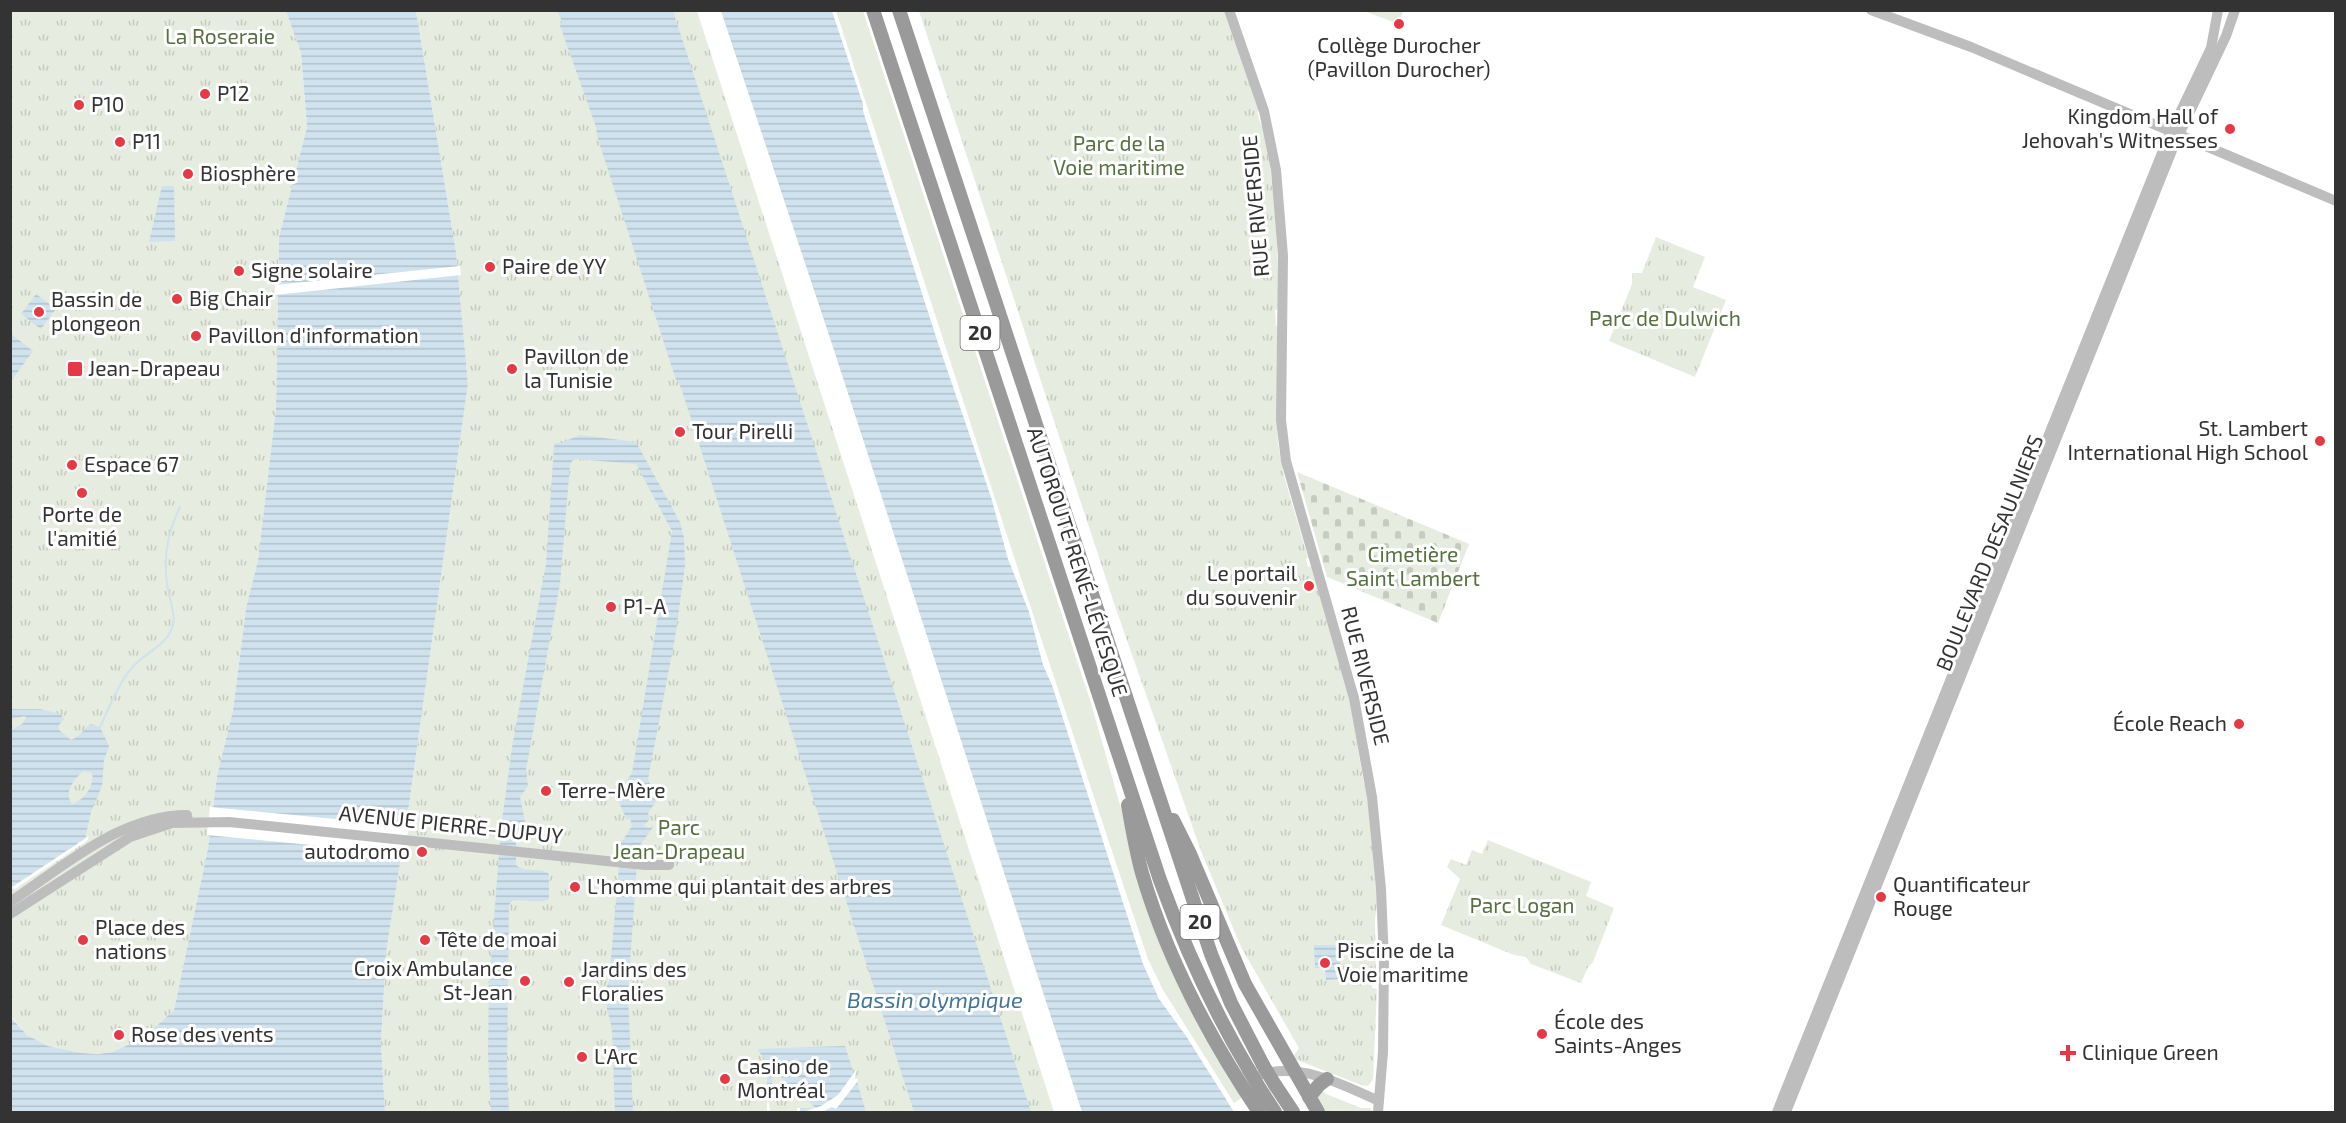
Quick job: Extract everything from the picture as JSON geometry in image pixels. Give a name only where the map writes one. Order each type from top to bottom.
[{"type":"highway","name":"AUTOROUTE RENÉ-LÉVESQUE","points":[[873,10],[1177,925],[1222,1023],[1275,1113]]},
{"type":"highway","name":"AUTOROUTE RENÉ-LÉVESQUE","points":[[899,10],[1215,967],[1263,1065],[1293,1113]]},
{"type":"highway","points":[[1113,736],[1141,870],[1161,929],[1201,1016],[1259,1113]]},
{"type":"highway","points":[[1150,772],[1190,854],[1245,984],[1318,1113]]},
{"type":"highway","points":[[1309,1097],[1318,1085],[1327,1079]]},
{"type":"street","name":"RUE RIVERSIDE","points":[[1229,10],[1264,111],[1276,170],[1283,266],[1281,420],[1286,461],[1354,698],[1372,793],[1381,889],[1384,963],[1379,1107]]},
{"type":"street","points":[[1871,10],[1971,47],[2336,201]]},
{"type":"street","name":"BOULEVARD DESAULNIERS","points":[[1777,1113],[2211,49],[2218,10]]},
{"type":"street","name":"BOULEVARD DESAULNIERS","points":[[1786,1113],[2175,133],[2224,40],[2235,10]]},
{"type":"street","points":[[10,902],[88,850],[130,826],[154,818],[177,815],[196,815],[229,822]]},
{"type":"street","points":[[10,914],[130,837],[171,823],[229,822]]},
{"type":"street","name":"AVENUE PIERRE-DUPUY","points":[[229,822],[428,844],[645,865],[669,865]]},
{"type":"street","points":[[1240,1084],[1270,1072],[1295,1071],[1327,1079],[1379,1107]]},
{"type":"green space","name":"La Roseraie","points":[[10,11],[286,11],[301,53],[307,127],[279,237],[276,408],[258,560],[246,608],[233,710],[217,776],[208,848],[174,1010],[142,1039],[112,1052],[98,1054],[48,1046],[27,1035],[11,1016]]},
{"type":"green space","name":"Parc Jean-Drapeau","points":[[416,11],[697,11],[1054,1112],[385,1112],[381,1043],[386,953],[468,384],[456,252]]},
{"type":"green space","points":[[836,11],[863,11],[1091,703],[1145,893],[1244,1096],[1234,1103],[1163,990],[1148,959]]},
{"type":"green space","name":"Parc de la Voie maritime","points":[[919,11],[1224,11],[1259,111],[1257,112],[1261,125],[1263,125],[1270,170],[1279,286],[1279,309],[1275,310],[1276,326],[1278,326],[1278,444],[1284,476],[1308,558],[1306,559],[1308,567],[1311,566],[1349,696],[1364,784],[1366,784],[1377,902],[1376,981],[1372,984],[1372,988],[1377,989],[1373,1079],[1368,1086],[1292,1058],[1299,1048],[1241,947],[1201,851],[1116,609]]},
{"type":"green space","points":[[1364,11],[1403,11],[1399,24]]},
{"type":"green space","name":"Parc de Dulwich","points":[[1656,237],[1705,257],[1693,287],[1726,300],[1695,377],[1609,341],[1632,284],[1632,273],[1642,273]]},
{"type":"green space","name":"Cimetière Saint Lambert","points":[[1297,472],[1469,544],[1438,623],[1327,577]]},
{"type":"green space","name":"Parc Logan","points":[[1488,840],[1591,882],[1586,896],[1614,908],[1593,962],[1588,967],[1581,983],[1531,964],[1526,957],[1514,955],[1441,925],[1460,879],[1447,867],[1451,859],[1466,865],[1472,850],[1482,854]]},
{"type":"green space","points":[[1320,1089],[1326,1094],[1337,1112],[1322,1112],[1316,1097]]},
{"type":"green space","points":[[1326,1094],[1361,1108],[1370,1108],[1373,1112],[1337,1112]]},
{"type":"water","points":[[286,11],[416,11],[456,252],[468,384],[386,953],[381,1043],[385,1112],[11,1112],[10,1016],[27,1035],[48,1046],[98,1054],[112,1052],[142,1039],[174,1010],[208,848],[217,776],[233,710],[246,608],[258,560],[276,408],[279,237],[307,127],[301,53]]},
{"type":"water","name":"Bassin olympique","points":[[558,11],[673,11],[1031,1112],[914,1112],[683,394],[676,380],[597,136],[596,127],[559,23],[562,22]]},
{"type":"water","points":[[721,11],[832,11],[939,346],[991,497],[1008,559],[1029,612],[1043,665],[1052,685],[1143,964],[1159,999],[1186,1036],[1234,1112],[1082,1112]]},
{"type":"water","points":[[162,186],[174,186],[175,241],[149,242]]},
{"type":"water","name":"Bassin de plongeon","points":[[36,294],[56,309],[41,329],[21,314]]},
{"type":"water","points":[[10,333],[33,351],[11,381],[10,381]]},
{"type":"water","points":[[580,435],[636,442],[680,522],[684,538],[685,566],[675,638],[648,779],[657,800],[648,813],[650,819],[643,826],[650,828],[653,825],[653,827],[638,848],[628,993],[633,1112],[615,1112],[612,1031],[605,1000],[609,981],[621,843],[632,826],[630,818],[627,820],[616,796],[632,773],[672,531],[636,464],[576,459],[570,465],[560,584],[526,770],[528,786],[520,797],[525,821],[516,836],[516,865],[520,868],[541,870],[549,874],[549,899],[545,901],[517,900],[512,901],[509,905],[507,1067],[509,1112],[491,1112],[488,1054],[489,985],[501,827],[513,741],[546,564],[554,447],[555,443],[561,443]]},
{"type":"water","points":[[11,709],[40,709],[60,714],[64,719],[58,726],[59,730],[71,740],[91,724],[100,727],[109,746],[104,760],[102,786],[91,812],[85,839],[13,886],[10,883],[11,730],[26,719],[25,716],[11,719]],"holes":[[[83,771],[92,773],[92,783],[87,792],[80,800],[72,804],[69,791],[73,782]]]},
{"type":"water","points":[[1314,945],[1340,945],[1340,979],[1326,980],[1325,968],[1315,968]]},
{"type":"water","points":[[845,1046],[854,1074],[839,1095],[825,1105],[809,1111],[800,1111],[800,1108],[816,1108],[773,1071],[772,1086],[767,1086],[767,1063],[757,1049]]},
{"type":"water","points":[[857,1082],[866,1112],[822,1112],[832,1107],[836,1109]]},
{"type":"pier","points":[[460,266],[461,275],[275,295],[275,285]]},
{"type":"pier","points":[[210,807],[409,826],[404,854],[207,835]]},
{"type":"pier","points":[[89,836],[87,841],[15,889],[11,888]]},
{"type":"pier","points":[[856,1070],[857,1082],[836,1109],[832,1107],[822,1112],[819,1112],[820,1110],[814,1112],[767,1112],[767,1102],[769,1102],[770,1111],[797,1111],[797,1108],[800,1108],[800,1111],[806,1111],[821,1106],[838,1095]]},
{"type":"waterway","points":[[100,727],[125,676],[135,664],[169,635],[172,628],[173,612],[167,583],[166,553],[172,525],[180,507]]},
{"type":"place","name":"Collège Durocher (Pavillon Durocher)","points":[[1399,24]]},
{"type":"place","name":"P12","points":[[205,94]]},
{"type":"place","name":"P10","points":[[79,105]]},
{"type":"place","name":"Kingdom Hall of Jehovah's Witnesses","points":[[2230,129]]},
{"type":"place","name":"P11","points":[[120,142]]},
{"type":"place","name":"Biosphère","points":[[188,174]]},
{"type":"place","name":"Paire de YY","points":[[490,267]]},
{"type":"place","name":"Signe solaire","points":[[239,271]]},
{"type":"place","name":"Big Chair","points":[[177,299]]},
{"type":"place","name":"Bassin de plongeon","points":[[39,312]]},
{"type":"place","name":"Pavillon d'information","points":[[196,336]]},
{"type":"place","name":"Jean-Drapeau","points":[[75,369]]},
{"type":"place","name":"Pavillon de la Tunisie","points":[[512,369]]},
{"type":"place","name":"Tour Pirelli","points":[[680,432]]},
{"type":"place","name":"St. Lambert International High School","points":[[2320,441]]},
{"type":"place","name":"Espace 67","points":[[72,465]]},
{"type":"place","name":"Porte de l'amitié","points":[[82,493]]},
{"type":"place","name":"Le portail du souvenir","points":[[1309,586]]},
{"type":"place","name":"P1-A","points":[[611,607]]},
{"type":"place","name":"École Reach","points":[[2239,724]]},
{"type":"place","name":"Terre-Mère","points":[[546,791]]},
{"type":"place","name":"autodromo","points":[[422,852]]},
{"type":"place","name":"L'homme qui plantait des arbres","points":[[575,887]]},
{"type":"place","name":"Quantificateur Rouge","points":[[1881,897]]},
{"type":"place","name":"Place des nations","points":[[83,940]]},
{"type":"place","name":"Tête de moai","points":[[425,940]]},
{"type":"place","name":"Piscine de la Voie maritime","points":[[1325,963]]},
{"type":"place","name":"Croix Ambulance St-Jean","points":[[525,981]]},
{"type":"place","name":"Jardins des Floralies","points":[[569,982]]},
{"type":"place","name":"École des Saints-Anges","points":[[1542,1034]]},
{"type":"place","name":"Rose des vents","points":[[119,1035]]},
{"type":"place","name":"Clinique Green","points":[[2068,1053]]},
{"type":"place","name":"L'Arc","points":[[582,1057]]},
{"type":"place","name":"Casino de Montréal","points":[[725,1079]]}]
